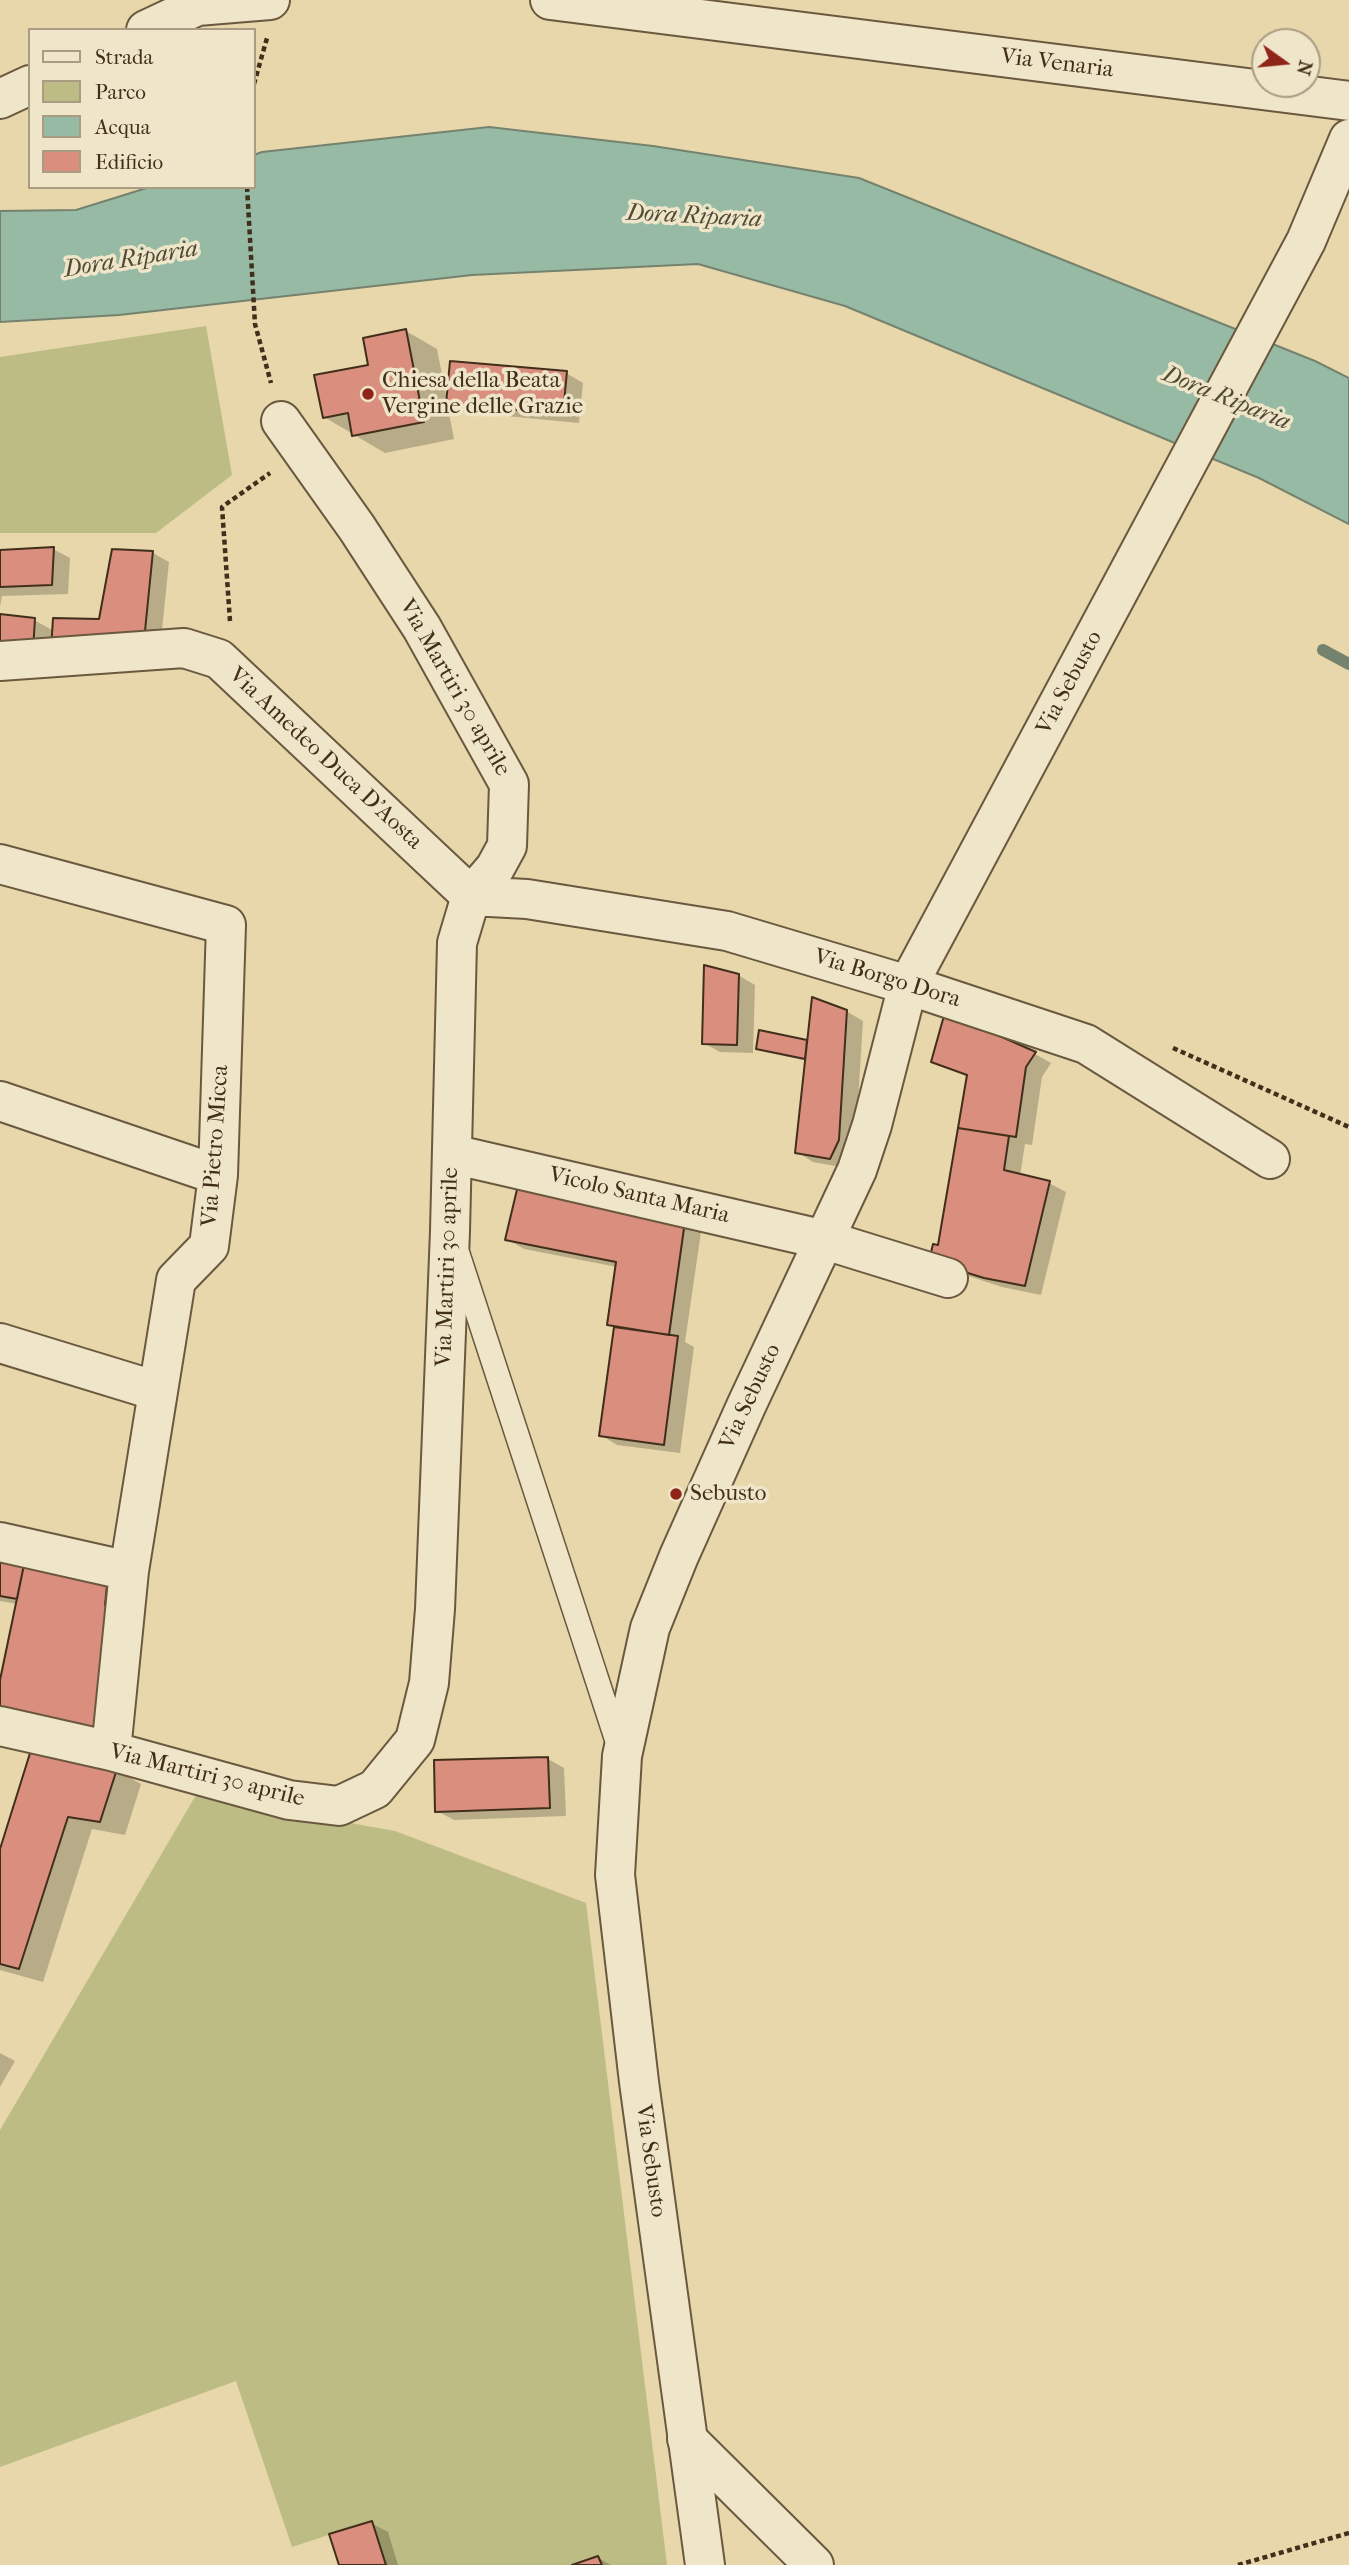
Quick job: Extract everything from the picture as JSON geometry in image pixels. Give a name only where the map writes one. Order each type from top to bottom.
[{"type":"street","name":"Via Venaria","points":[[550,0],[1349,100]]},
{"type":"street","points":[[150,28],[197,6],[269,18]]},
{"type":"street","points":[[0,99],[28,86]]},
{"type":"street","name":"Via Sebusto","points":[[705,2565],[639,2082],[615,1875],[622,1756],[650,1628],[747,1404],[857,1170],[872,1125],[908,985],[1306,241],[1349,139]]},
{"type":"street","name":"Via Martiri 30 aprile","points":[[0,1726],[111,1751],[289,1800],[339,1806],[375,1789],[415,1740],[429,1683],[435,1609],[450,1231],[457,943],[471,896],[495,868],[507,846],[509,784],[422,628],[358,528],[292,436]]},
{"type":"street","name":"Via Amedeo Duca D'Aosta","points":[[0,661],[184,648],[216,658],[471,896]]},
{"type":"street","name":"Via Pietro Micca","points":[[0,864],[226,925],[218,1175],[209,1246],[176,1280],[129,1571],[111,1751]]},
{"type":"street","name":"Via Borgo Dora","points":[[471,896],[527,899],[727,931],[908,985],[1086,1044],[1270,1159]]},
{"type":"street","points":[[0,1101],[218,1175]]},
{"type":"street","name":"Vicolo Santa Maria","points":[[452,1154],[825,1240]]},
{"type":"street","points":[[825,1240],[948,1278]]},
{"type":"street","points":[[0,1343],[157,1391]]},
{"type":"street","points":[[0,1542],[129,1571]]},
{"type":"street","points":[[687,2439],[814,2565]]},
{"type":"lane","name":"Via Sebusto","points":[[450,1231],[622,1756]]},
{"type":"path","points":[[256,75],[269,18]]},
{"type":"path","points":[[216,658],[230,634],[222,507],[292,436],[255,324],[247,189]]},
{"type":"path","points":[[1161,1043],[1349,1127]]},
{"type":"path","points":[[1238,2565],[1349,2533]]},
{"type":"green space","points":[[206,326],[232,475],[156,533],[0,533],[0,357]]},
{"type":"green space","points":[[196,1795],[395,1831],[586,1903],[667,2565],[602,2565],[598,2556],[572,2565],[386,2565],[371,2521],[292,2547],[236,2381],[0,2467],[0,2130]]},
{"type":"water","name":"Dora Riparia","points":[[489,127],[653,146],[859,178],[1315,361],[1349,378],[1349,524],[1259,478],[845,306],[698,264],[472,275],[119,315],[0,322],[0,211],[76,210],[144,189],[256,189],[256,154]]},
{"type":"building","name":"Chiesa della Beata Vergine delle Grazie","points":[[406,329],[424,422],[352,436],[348,413],[323,418],[314,375],[368,365],[363,338]]},
{"type":"building","points":[[450,361],[567,371],[563,414],[446,404]]},
{"type":"building","points":[[54,547],[52,585],[0,587],[0,550]]},
{"type":"building","points":[[112,549],[153,551],[144,641],[51,650],[53,618],[99,619]]},
{"type":"building","points":[[0,614],[35,618],[33,651],[0,652]]},
{"type":"building","points":[[704,965],[739,974],[737,1045],[702,1044]]},
{"type":"building","points":[[812,997],[847,1010],[839,1140],[830,1159],[795,1153]]},
{"type":"building","points":[[945,1012],[1036,1052],[1026,1067],[1016,1137],[958,1128],[967,1075],[931,1062]]},
{"type":"building","points":[[759,1030],[807,1040],[805,1059],[756,1049]]},
{"type":"building","points":[[958,1128],[1009,1136],[1004,1170],[1050,1181],[1025,1286],[984,1278],[929,1261],[933,1244],[938,1245]]},
{"type":"building","points":[[519,1181],[686,1214],[669,1335],[607,1325],[616,1262],[505,1240]]},
{"type":"building","points":[[614,1327],[678,1336],[664,1445],[599,1436]]},
{"type":"building","points":[[0,1550],[26,1555],[17,1599],[0,1596]]},
{"type":"building","points":[[26,1555],[108,1575],[105,1605],[114,1609],[102,1735],[0,1710],[0,1680]]},
{"type":"building","points":[[31,1750],[117,1769],[100,1822],[68,1817],[19,1969],[0,1964],[0,1849]]},
{"type":"building","points":[[548,1757],[550,1808],[435,1812],[434,1760]]},
{"type":"building","points":[[372,2521],[386,2565],[339,2565],[329,2534]]},
{"type":"building","points":[[598,2556],[602,2565],[572,2565]]},
{"type":"waterway","points":[[1323,650],[1349,664]]},
{"type":"place","name":"Chiesa della Beata Vergine delle Grazie","points":[[368,394]]},
{"type":"place","name":"Sebusto","points":[[676,1494]]}]
